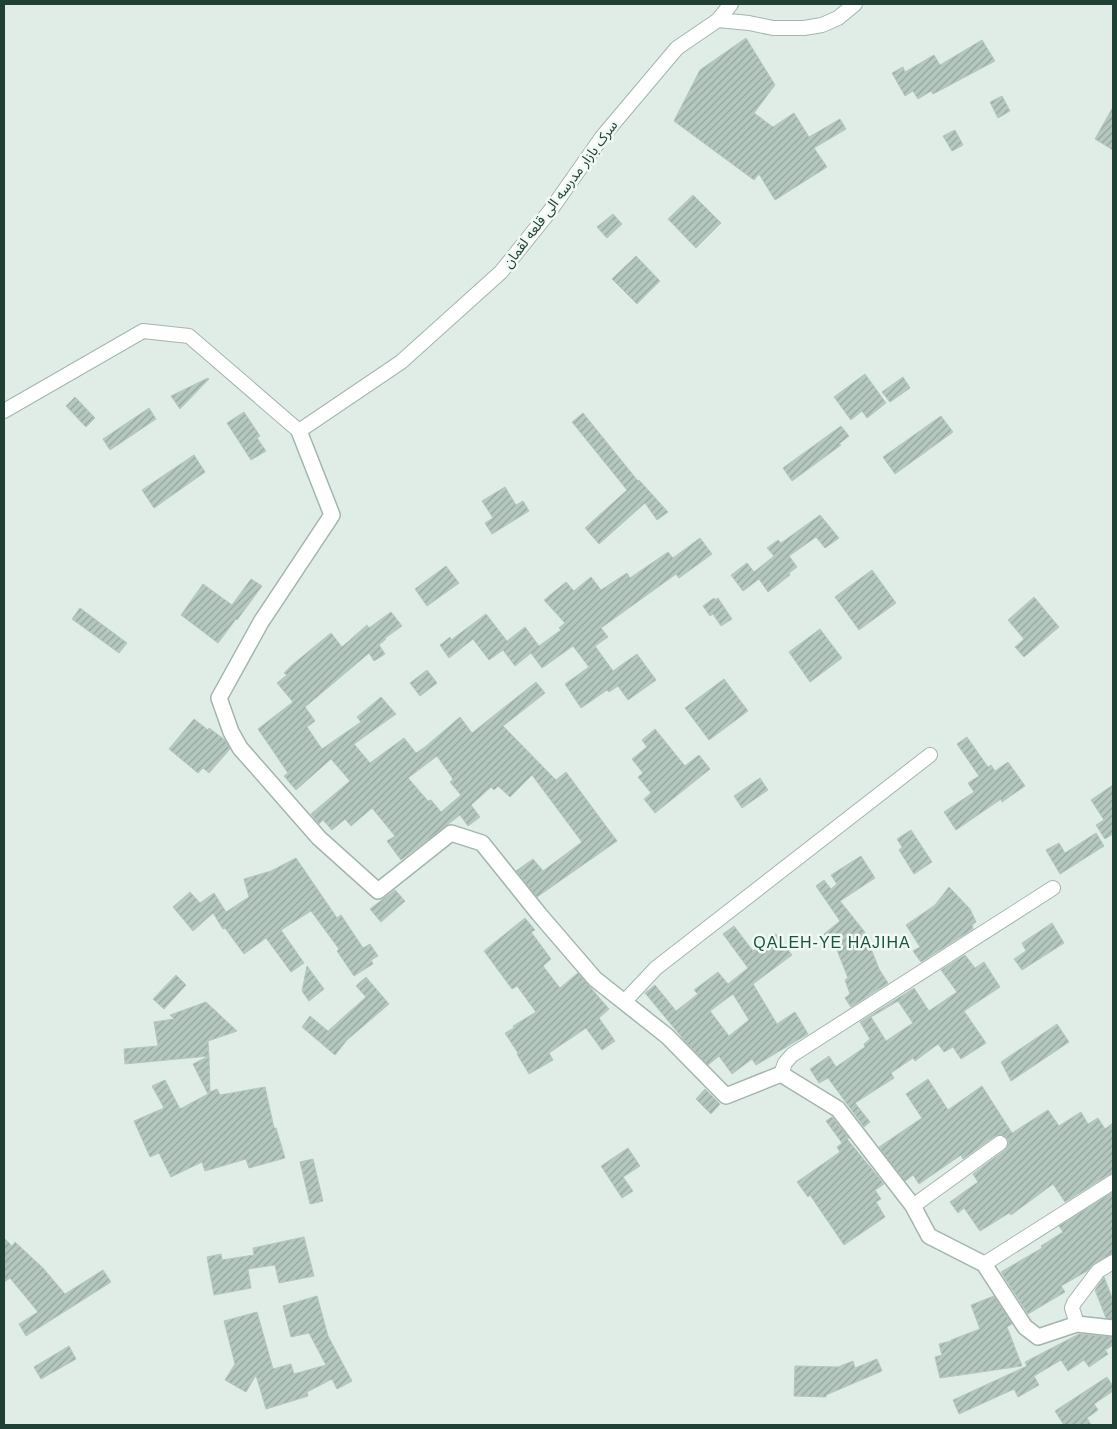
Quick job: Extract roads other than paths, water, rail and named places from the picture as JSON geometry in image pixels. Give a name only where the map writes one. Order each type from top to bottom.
[{"type":"street","name":"سرک بازار مدرسه الی قلعه لقمان","points":[[299,431],[401,362],[501,272],[550,211],[602,137],[676,48],[718,20],[731,4]]},
{"type":"street","points":[[718,20],[773,28],[804,28],[822,25],[838,18],[855,4]]},
{"type":"street","points":[[4,411],[143,331],[189,336],[299,431],[332,515],[261,622],[219,698],[231,732],[240,748],[319,838],[378,891],[451,833],[482,843],[539,914],[595,979],[667,1036],[726,1096],[781,1074],[785,1063],[792,1055],[1053,888]]},
{"type":"street","points":[[625,1002],[656,968],[930,755]]},
{"type":"street","points":[[781,1074],[838,1109],[913,1206],[929,1236],[984,1264],[1025,1326],[1038,1338],[1077,1324],[1113,1328]]},
{"type":"street","points":[[913,1206],[1000,1143]]},
{"type":"street","points":[[984,1264],[1113,1182]]},
{"type":"street","points":[[1077,1324],[1072,1308],[1074,1303],[1098,1270],[1113,1262]]},
{"type":"district","name":"QALEH-YE HAJIHA","points":[[832,942]]}]
